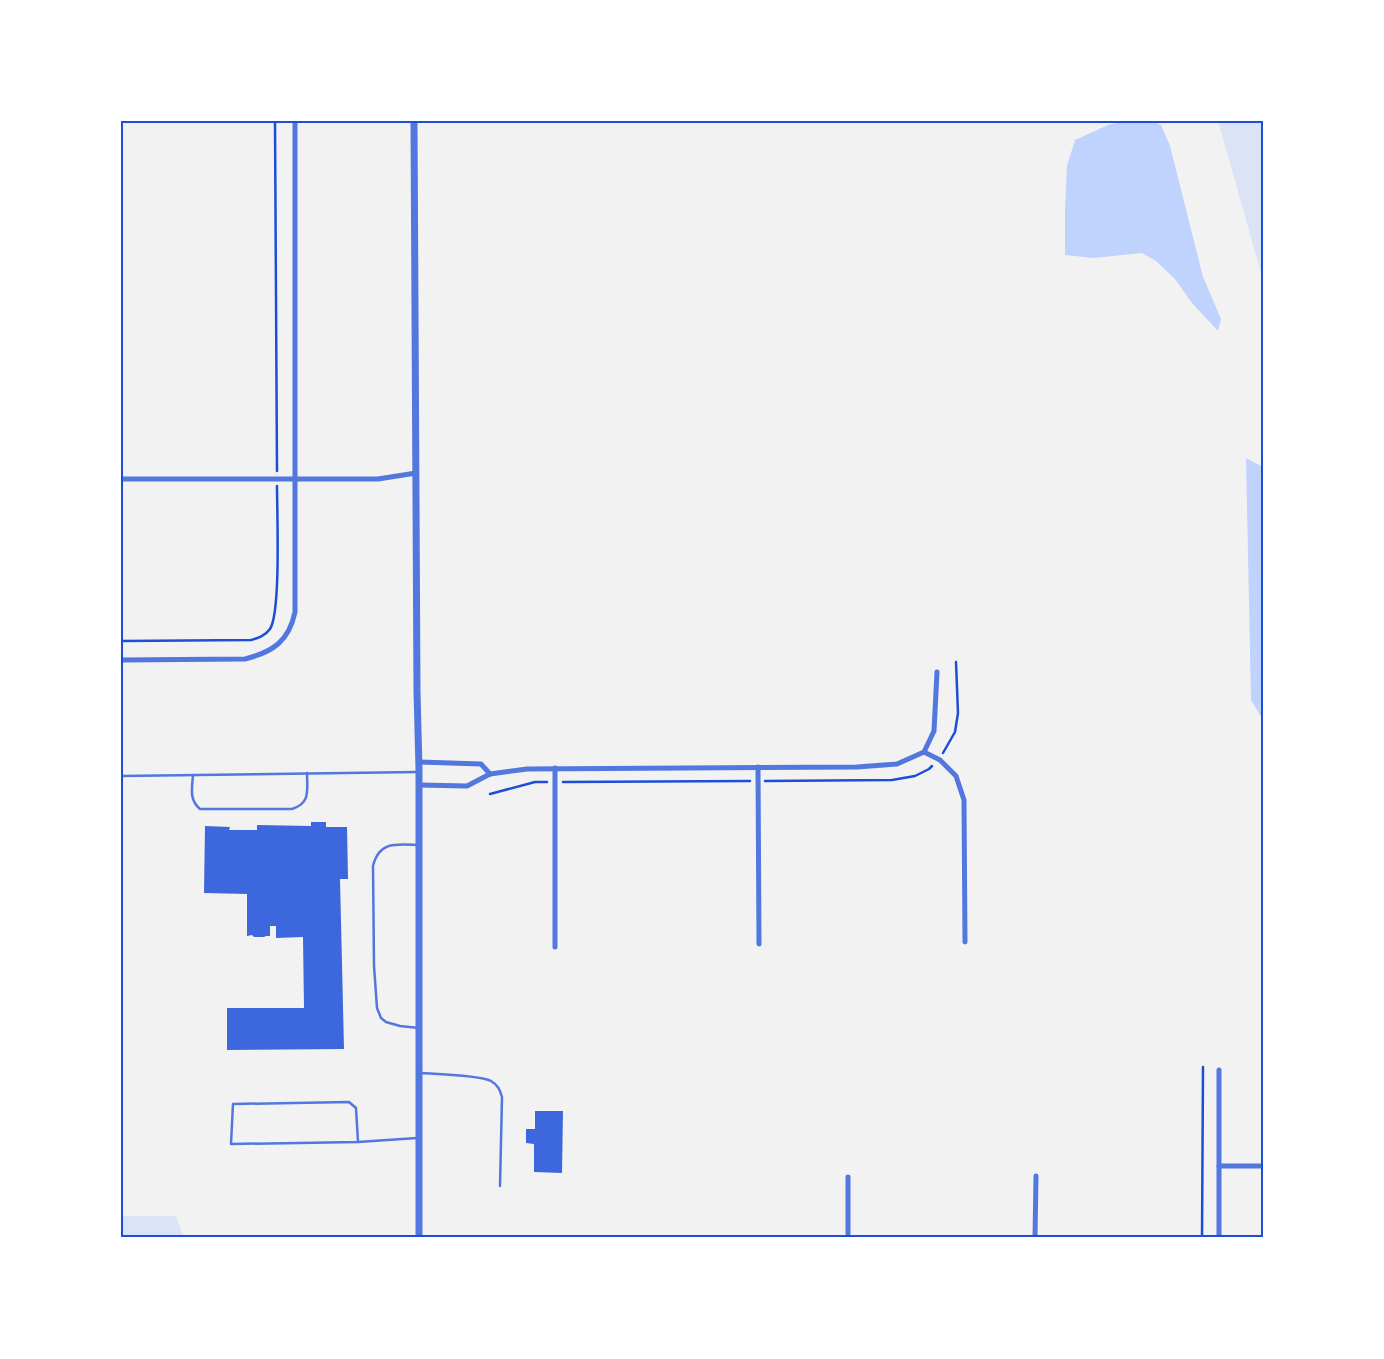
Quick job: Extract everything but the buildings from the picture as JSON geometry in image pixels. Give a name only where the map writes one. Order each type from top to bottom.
[{"type":"street","points":[[121,660],[245,659],[267,652],[277,645],[286,637],[293,624],[296,612],[295,121]]},
{"type":"street","points":[[414,121],[419,762],[419,1238]]},
{"type":"street","points":[[121,479],[378,479],[416,473]]},
{"type":"street","points":[[419,785],[467,786],[490,774],[527,769],[857,767],[898,764],[924,752],[934,731],[937,672]]},
{"type":"street","points":[[924,752],[940,760],[956,776],[964,800],[965,942]]},
{"type":"street","points":[[419,762],[480,764],[490,774]]},
{"type":"street","points":[[758,767],[759,944]]},
{"type":"street","points":[[555,768],[555,947]]},
{"type":"street","points":[[1219,1070],[1219,1238]]},
{"type":"street","points":[[1219,1166],[1263,1166]]},
{"type":"street","points":[[1035,1238],[1036,1176]]},
{"type":"street","points":[[848,1177],[848,1238]]},
{"type":"lane","points":[[121,776],[419,772]]},
{"type":"lane","points":[[192,775],[192,798],[195,805],[200,809],[292,809],[299,807],[307,796],[307,773]]},
{"type":"lane","points":[[419,845],[400,844],[385,846],[375,857],[373,866],[376,1008],[381,1018],[386,1022],[419,1028]]},
{"type":"lane","points":[[419,1072],[469,1076],[491,1080],[500,1088],[502,1096],[500,1186]]},
{"type":"lane","points":[[358,1142],[356,1108],[349,1102],[233,1104],[231,1144],[358,1142],[419,1137]]},
{"type":"path","points":[[121,640],[251,640],[261,637],[270,628],[275,616],[277,597],[277,478],[275,121]]},
{"type":"path","points":[[1202,1238],[1203,1067]]},
{"type":"shaded area","points":[[1218,121],[1263,121],[1263,280]]},
{"type":"shaded area","points":[[121,1216],[176,1216],[184,1238],[121,1238]]},
{"type":"water","points":[[1125,121],[1152,121],[1161,125],[1170,146],[1203,277],[1221,319],[1218,331],[1192,303],[1175,279],[1156,261],[1142,253],[1093,258],[1065,255],[1067,166],[1075,140],[1108,125]]},
{"type":"water","points":[[1246,458],[1263,467],[1263,720],[1251,700]]}]
